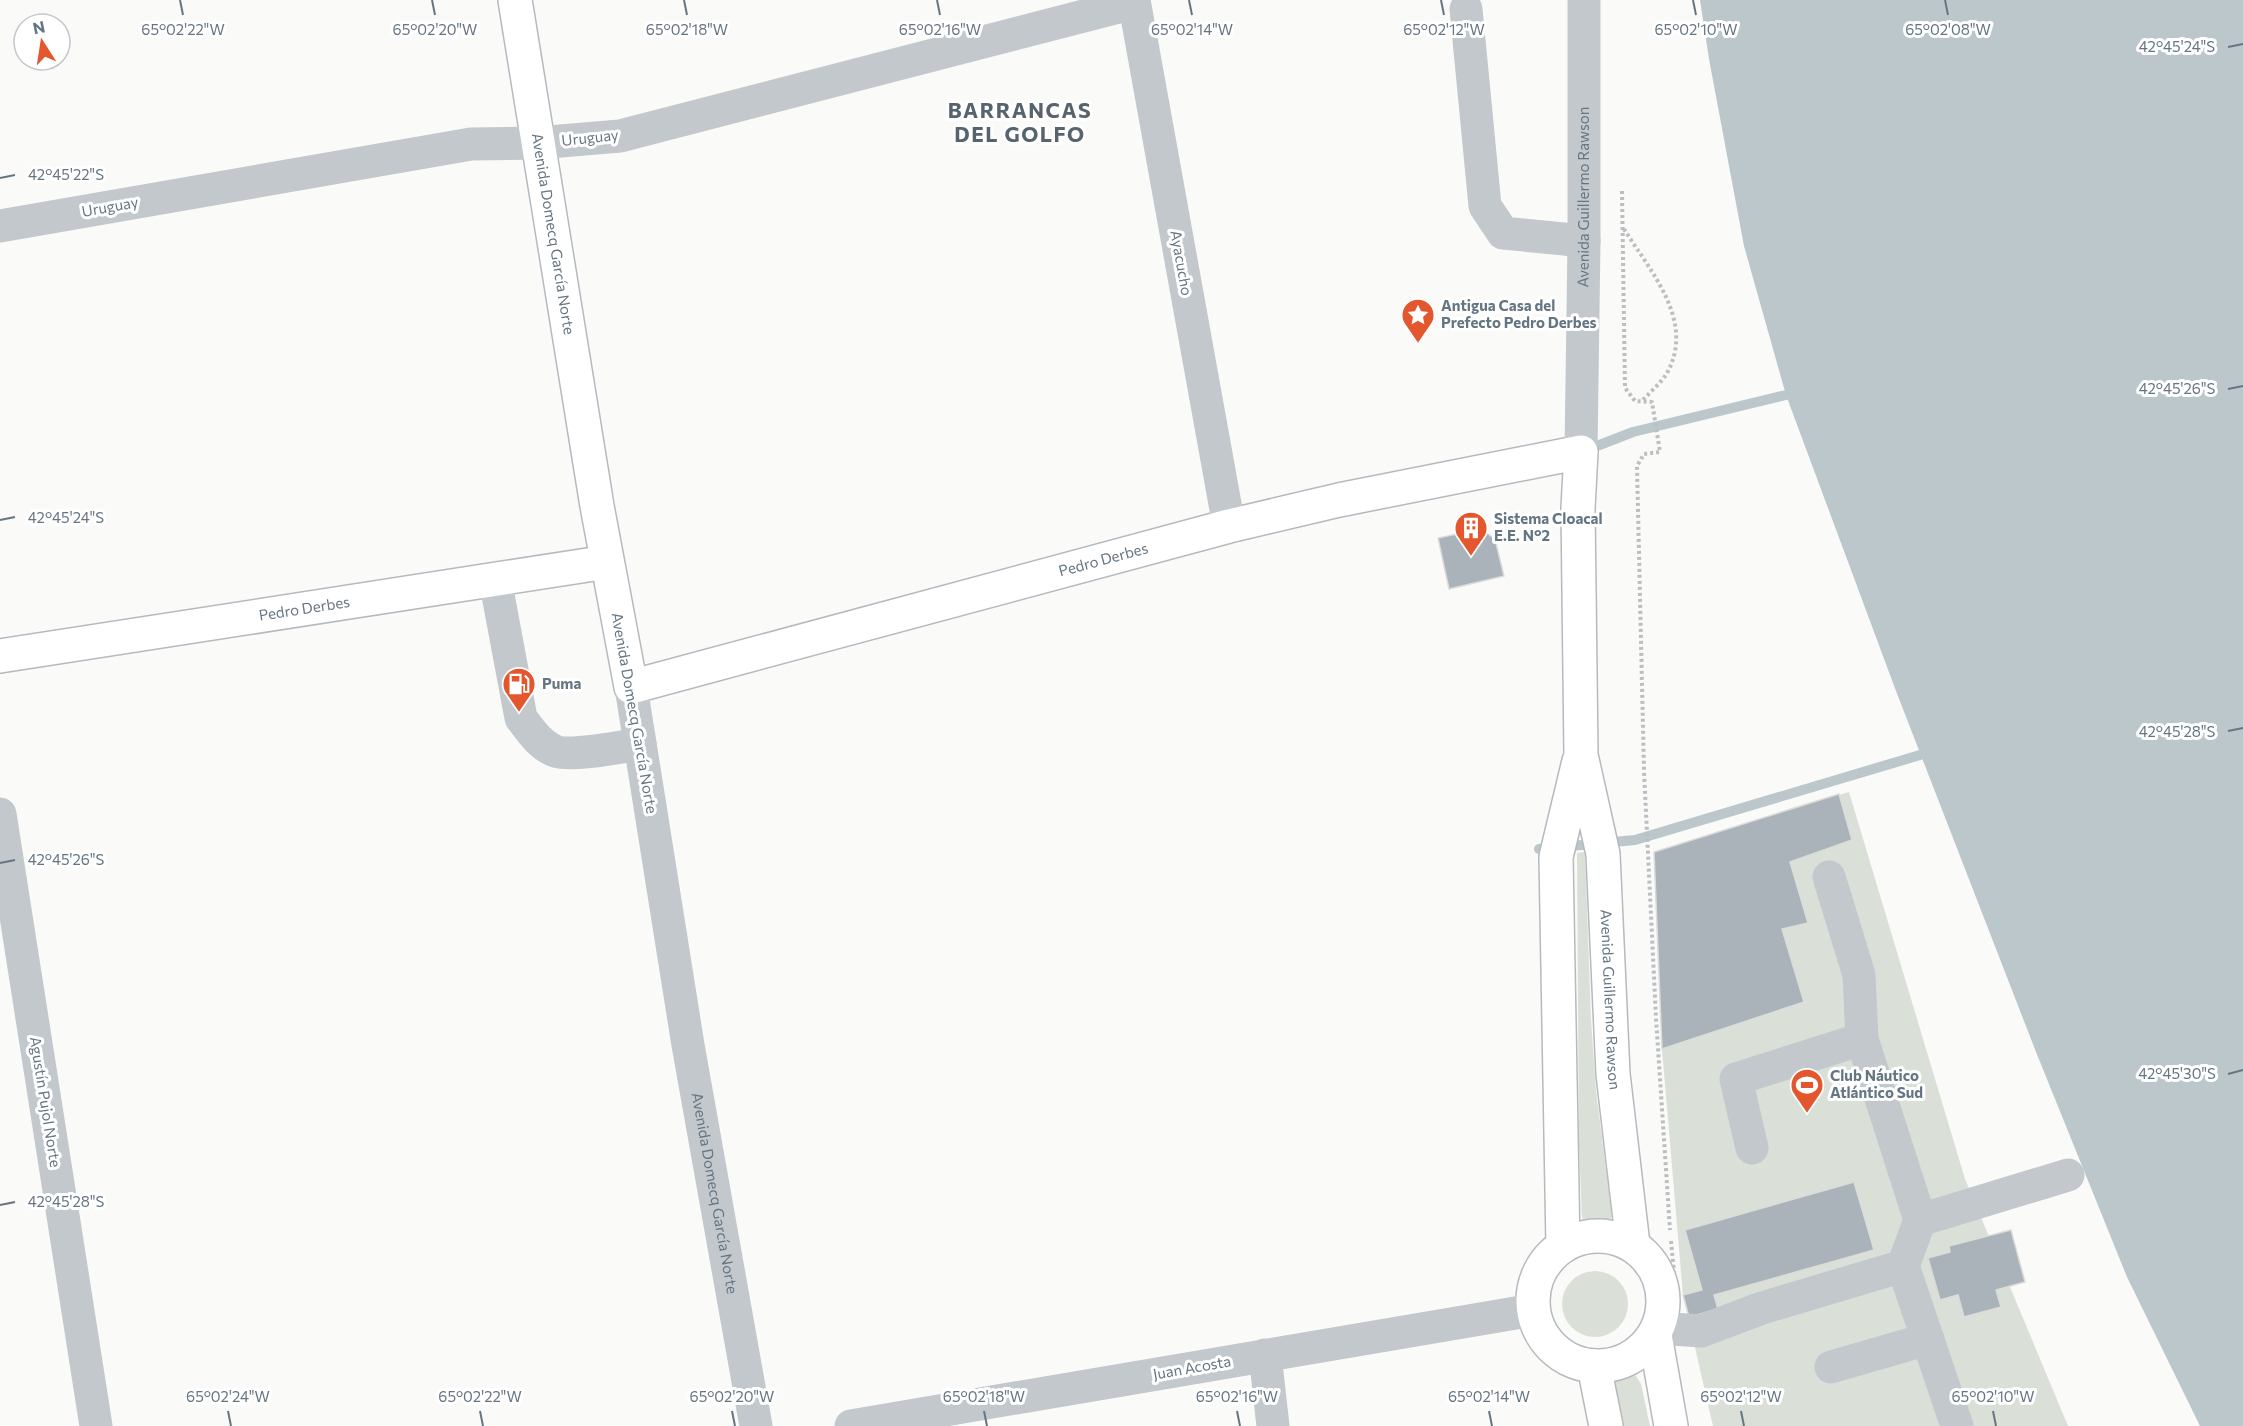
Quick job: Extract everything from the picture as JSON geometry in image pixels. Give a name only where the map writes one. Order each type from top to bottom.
[{"type":"main road","name":"Avenida Domecq García Norte","points":[[515,0],[607,562],[631,687]]},
{"type":"main road","name":"Pedro Derbes","points":[[631,687],[1229,525],[1339,500],[1581,452]]},
{"type":"main road","name":"Avenida Guillermo Rawson","points":[[1581,452],[1578,507],[1581,755],[1603,854],[1613,1074],[1633,1245]]},
{"type":"main road","name":"Pedro Derbes","points":[[0,656],[607,562]]},
{"type":"main road","name":"Avenida Guillermo Rawson","points":[[1563,1246],[1556,857],[1581,755]]},
{"type":"main road","points":[[1665,1331],[1628,1359],[1611,1365],[1594,1366],[1576,1362],[1554,1348],[1538,1327],[1533,1310],[1536,1280],[1551,1255],[1580,1238],[1598,1235],[1616,1237],[1633,1245],[1648,1257],[1658,1273],[1663,1292],[1671,1426]]},
{"type":"main road","points":[[1594,1366],[1606,1426]]},
{"type":"street","name":"Avenida Guillermo Rawson","points":[[1581,452],[1584,0]]},
{"type":"street","name":"Uruguay","points":[[0,226],[471,144],[537,143],[620,136],[1134,2]]},
{"type":"street","name":"Ayacucho","points":[[1134,2],[1229,525]]},
{"type":"street","points":[[1466,9],[1485,206],[1503,233],[1584,241]]},
{"type":"street","points":[[495,579],[521,718],[534,736],[555,751],[591,752],[640,744]]},
{"type":"street","name":"Avenida Domecq García Norte","points":[[631,687],[688,1045],[756,1426]]},
{"type":"street","name":"Agustín Pujol Norte","points":[[0,814],[96,1426]]},
{"type":"street","points":[[1829,877],[1859,975],[1862,1039],[1920,1220],[1903,1266],[1957,1426]]},
{"type":"street","points":[[1752,1148],[1736,1079],[1862,1039]]},
{"type":"street","points":[[1920,1220],[2068,1175]]},
{"type":"street","points":[[1665,1331],[1701,1331],[1762,1308],[1903,1266]]},
{"type":"street","name":"Juan Acosta","points":[[851,1426],[1533,1310]]},
{"type":"street","points":[[1831,1367],[1928,1339]]},
{"type":"street","points":[[1265,1355],[1273,1426]]},
{"type":"path","points":[[1622,180],[1625,388],[1635,401],[1652,402],[1660,452],[1644,454],[1637,466],[1644,771],[1656,1018],[1668,1215],[1676,1299],[1665,1331]]},
{"type":"path","points":[[1623,228],[1667,298],[1676,322],[1676,345],[1667,373],[1642,401]]},
{"type":"shaded area","points":[[1700,0],[2243,0],[2243,1426],[2200,1426],[2127,1277],[2036,1052],[1896,691],[1786,395],[1744,246]]},
{"type":"shaded area","name":"Club Náutico Atlántico Sud","points":[[1849,792],[1965,1179],[2068,1426],[1713,1426],[1683,1295],[1662,1049],[1654,852]]},
{"type":"shaded area","points":[[1585,852],[1596,1091],[1612,1216],[1608,1223],[1591,1227],[1582,1217],[1579,1146],[1577,853]]},
{"type":"shaded area","points":[[1588,1271],[1602,1271],[1614,1276],[1623,1285],[1628,1304],[1626,1317],[1619,1328],[1602,1337],[1588,1337],[1576,1332],[1567,1323],[1562,1311],[1562,1297],[1567,1285],[1576,1276]]},
{"type":"shaded area","points":[[1628,1374],[1636,1376],[1641,1384],[1650,1426],[1620,1426],[1613,1380],[1618,1376]]},
{"type":"building","name":"Sistema Cloacal E.E. N°2","points":[[1481,529],[1495,539],[1504,576],[1449,589],[1438,538]]},
{"type":"building","points":[[1839,794],[1852,840],[1790,862],[1808,923],[1782,929],[1804,1002],[1662,1049],[1654,852]]},
{"type":"building","points":[[1854,1182],[1874,1250],[1714,1295],[1718,1309],[1689,1317],[1683,1295],[1702,1290],[1685,1230]]},
{"type":"building","points":[[2011,1230],[2025,1282],[1996,1290],[2001,1307],[1964,1317],[1958,1295],[1940,1300],[1928,1258],[1950,1252],[1949,1246]]},
{"type":"waterway","points":[[1584,451],[1633,432],[1786,395]]},
{"type":"waterway","points":[[1539,849],[1635,840],[1920,755]]},
{"type":"place","name":"Antigua Casa del Prefecto Pedro Derbes","points":[[1418,344]]},
{"type":"place","name":"Sistema Cloacal E.E. N°2","points":[[1471,557]]},
{"type":"place","name":"Puma","points":[[519,713]]},
{"type":"place","name":"Club Náutico Atlántico Sud","points":[[1807,1114]]},
{"type":"district","name":"BARRANCAS DEL GOLFO","points":[[1020,123]]}]
